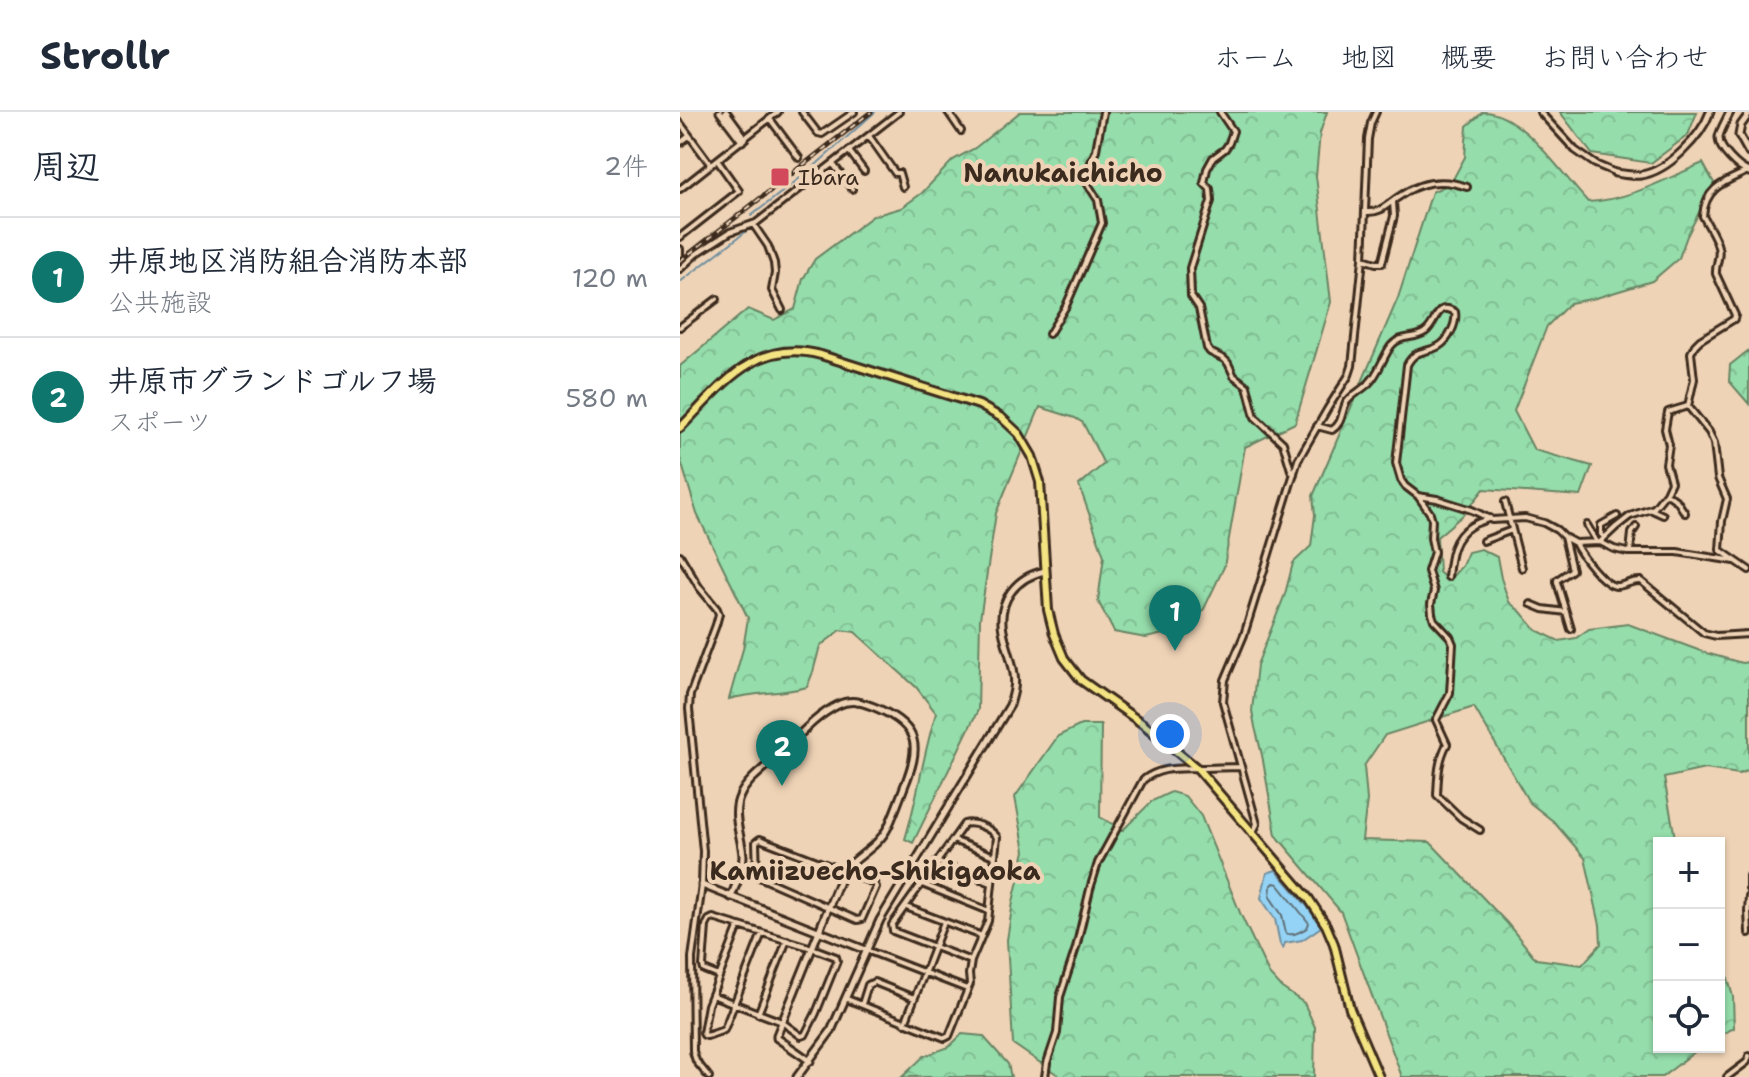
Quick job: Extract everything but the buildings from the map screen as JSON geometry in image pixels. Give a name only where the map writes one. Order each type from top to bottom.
[{"type":"main road","points":[[680,428],[744,366],[784,351],[810,352],[979,405],[1011,426],[1032,456],[1041,491],[1050,621],[1071,669],[1081,680],[1143,724],[1198,769],[1309,899],[1334,944],[1350,1009],[1379,1077]]},
{"type":"street","points":[[723,112],[743,139]]},
{"type":"street","points":[[680,189],[778,112]]},
{"type":"street","points":[[802,112],[822,134],[853,112]]},
{"type":"street","points":[[680,269],[696,254],[730,232],[753,224],[899,112]]},
{"type":"street","points":[[948,112],[961,131]]},
{"type":"street","points":[[1049,334],[1066,306],[1102,223],[1098,200],[1085,177],[1096,150],[1103,112]]},
{"type":"street","points":[[1220,112],[1233,131],[1229,143],[1213,158],[1204,177],[1211,201],[1190,268],[1191,296],[1199,308],[1207,348],[1224,359],[1232,374],[1247,386],[1255,417],[1283,443],[1294,474]]},
{"type":"street","points":[[1252,834],[1257,824],[1223,702],[1223,689],[1244,635],[1298,460],[1352,366],[1363,259],[1368,139],[1376,112]]},
{"type":"street","points":[[1540,112],[1575,150],[1595,164],[1615,173],[1643,175],[1664,167],[1690,144],[1710,112]]},
{"type":"street","points":[[1730,112],[1719,137],[1721,146],[1738,166],[1748,172]]},
{"type":"street","points":[[1749,114],[1741,125],[1739,135],[1749,153]]},
{"type":"street","points":[[770,119],[799,158]]},
{"type":"street","points":[[680,123],[711,165]]},
{"type":"street","points":[[680,143],[689,136]]},
{"type":"street","points":[[869,136],[895,173],[899,173],[903,187]]},
{"type":"street","points":[[849,151],[864,171]]},
{"type":"street","points":[[680,237],[739,191],[717,160]]},
{"type":"street","points":[[833,164],[852,189]]},
{"type":"street","points":[[1688,406],[1694,379],[1691,353],[1695,345],[1734,319],[1735,315],[1716,274],[1718,246],[1703,211],[1719,184],[1748,172]]},
{"type":"street","points":[[1366,212],[1378,211],[1405,193],[1428,183],[1451,182],[1467,187]]},
{"type":"street","points":[[1363,259],[1382,263],[1394,216],[1393,202]]},
{"type":"street","points":[[753,224],[770,252],[775,273],[772,290],[782,310]]},
{"type":"street","points":[[680,327],[717,299]]},
{"type":"street","points":[[1317,426],[1332,430],[1337,427],[1348,400],[1370,382],[1398,340],[1426,332],[1443,309],[1449,308],[1455,312],[1456,319],[1439,346],[1414,354],[1407,365],[1396,463],[1405,486],[1418,496],[1430,513],[1434,552],[1428,571],[1434,591],[1432,614],[1453,644],[1450,693],[1436,720],[1447,744],[1437,770],[1437,795],[1461,818],[1480,830]]},
{"type":"street","points":[[1575,543],[1600,541],[1630,516],[1652,510],[1671,482],[1666,464],[1669,445],[1666,415],[1688,406]]},
{"type":"street","points":[[1688,406],[1714,443],[1718,478],[1727,499],[1720,550],[1749,570]]},
{"type":"street","points":[[1666,493],[1677,501],[1685,513]]},
{"type":"street","points":[[1418,496],[1437,499],[1490,518]]},
{"type":"street","points":[[1505,502],[1522,568]]},
{"type":"street","points":[[1652,510],[1663,515]]},
{"type":"street","points":[[1600,541],[1601,525],[1617,516]]},
{"type":"street","points":[[1448,577],[1456,540],[1470,526],[1490,518],[1525,518],[1544,523],[1575,543],[1587,563],[1611,584],[1616,586],[1641,581],[1704,633],[1716,636],[1749,634]]},
{"type":"street","points":[[1587,525],[1600,541],[1614,549],[1677,552],[1735,561]]},
{"type":"street","points":[[1630,552],[1632,533],[1636,527]]},
{"type":"street","points":[[1483,541],[1512,530]]},
{"type":"street","points":[[1564,537],[1572,570],[1557,582],[1571,629]]},
{"type":"street","points":[[680,555],[719,614],[690,695],[689,709],[703,851],[702,885],[692,958],[693,1051],[700,1068],[709,1077]]},
{"type":"street","points":[[797,1077],[831,1031],[880,920],[1010,705],[1015,682],[1002,627],[1003,609],[1021,580],[1045,571]]},
{"type":"street","points":[[1531,604],[1566,612]]},
{"type":"street","points":[[731,897],[742,865],[736,817],[738,801],[744,789],[830,709],[844,702],[861,701],[905,725],[913,739],[915,758],[898,804],[883,836],[844,870],[777,1038],[810,1061]]},
{"type":"street","points":[[1045,1077],[1057,1033],[1063,983],[1076,948],[1094,876],[1108,843],[1143,780],[1176,767],[1240,767]]},
{"type":"street","points":[[847,999],[945,1038],[949,1036],[970,984],[971,961],[988,921],[997,837],[992,831],[970,822],[964,824],[892,925],[893,931],[971,961]]},
{"type":"street","points":[[760,839],[844,870],[874,883],[876,887],[862,919],[857,920],[828,907],[759,877],[756,842],[760,839]]},
{"type":"street","points":[[953,840],[994,856]]},
{"type":"street","points":[[937,862],[991,883]]},
{"type":"street","points":[[1749,876],[1749,889]]},
{"type":"street","points":[[922,884],[989,911]]},
{"type":"street","points":[[702,885],[967,989]]},
{"type":"street","points":[[1749,896],[1749,933]]},
{"type":"street","points":[[906,907],[983,936]]},
{"type":"street","points":[[712,995],[782,1022],[801,1036],[805,1035],[837,961],[836,957],[812,948],[713,918],[706,926],[703,966],[704,970],[719,976]]},
{"type":"street","points":[[905,1023],[944,922]]},
{"type":"street","points":[[739,926],[706,1012],[703,1033],[707,1036],[724,1030],[762,933]]},
{"type":"street","points":[[758,1014],[787,940]]},
{"type":"street","points":[[862,1004],[868,985],[874,982],[915,998]]},
{"type":"street","points":[[1727,1077],[1747,1062],[1749,1056]]},
{"type":"green space","points":[[1020,112],[1327,112],[1320,133],[1316,176],[1331,302],[1295,423],[1245,447],[1224,567],[1204,609],[1181,630],[1146,638],[1114,632],[1098,601],[1104,556],[1079,485],[1104,464],[1083,423],[1040,407],[996,513],[980,619],[978,710],[913,843],[905,839],[936,713],[916,687],[855,632],[841,630],[820,646],[807,687],[729,699],[748,618],[697,514],[680,458],[680,366],[748,309],[774,320],[795,309],[803,279],[815,259],[873,216],[901,208],[922,193],[953,160],[975,148]]},
{"type":"green space","points":[[1483,112],[1498,115],[1527,133],[1588,202],[1633,193],[1703,163],[1714,183],[1679,258],[1652,281],[1570,303],[1547,326],[1514,411],[1534,450],[1592,466],[1581,496],[1484,489],[1463,515],[1437,537],[1439,572],[1448,581],[1462,566],[1468,552],[1481,549],[1497,557],[1509,602],[1536,630],[1559,641],[1576,638],[1589,629],[1628,624],[1706,653],[1742,663],[1749,662],[1749,770],[1739,774],[1705,769],[1664,778],[1675,837],[1653,837],[1653,1053],[1693,1053],[1662,1077],[1402,1077],[1341,912],[1276,835],[1252,711],[1257,665],[1285,594],[1293,563],[1311,546],[1315,515],[1313,496],[1398,298],[1432,192],[1451,183],[1465,157],[1467,126]],"holes":[[[1474,707],[1529,802],[1553,821],[1585,858],[1600,925],[1601,944],[1582,965],[1536,959],[1507,923],[1430,842],[1362,840],[1367,800],[1364,766],[1385,735]]]},
{"type":"green space","points":[[1560,112],[1697,112],[1688,135],[1651,163],[1592,154]]},
{"type":"green space","points":[[1749,350],[1749,404],[1729,381],[1730,365]]},
{"type":"green space","points":[[1081,725],[1101,725],[1100,817],[1123,830],[1152,801],[1171,792],[1185,796],[1201,816],[1269,974],[1282,988],[1304,1003],[1315,1027],[1314,1077],[1061,1077],[1013,1044],[1007,940],[1025,851],[1015,797],[1058,736]]},
{"type":"green space","points":[[1725,968],[1733,997],[1734,1028],[1725,1033]]},
{"type":"green space","points":[[962,1034],[983,1036],[1008,1064],[1011,1077],[902,1077],[924,1056],[949,1047]]},
{"type":"water","points":[[1276,870],[1321,927],[1302,940],[1285,943],[1283,948],[1275,919],[1261,898],[1267,873]]},
{"type":"waterway","points":[[751,216],[809,171],[875,112]]},
{"type":"waterway","points":[[680,282],[748,230]]},
{"type":"railway","points":[[680,261],[871,112]]},
{"type":"place","name":"Ibara","points":[[780,177]]},
{"type":"place","name":"井原地区消防組合消防本部","points":[[1175,651]]},
{"type":"place","name":"井原市グランドゴルフ場","points":[[782,786]]},
{"type":"district","name":"Nanukaichicho","points":[[1063,172]]},
{"type":"district","name":"Kamiizuecho-Shikigaoka","points":[[875,870]]}]
